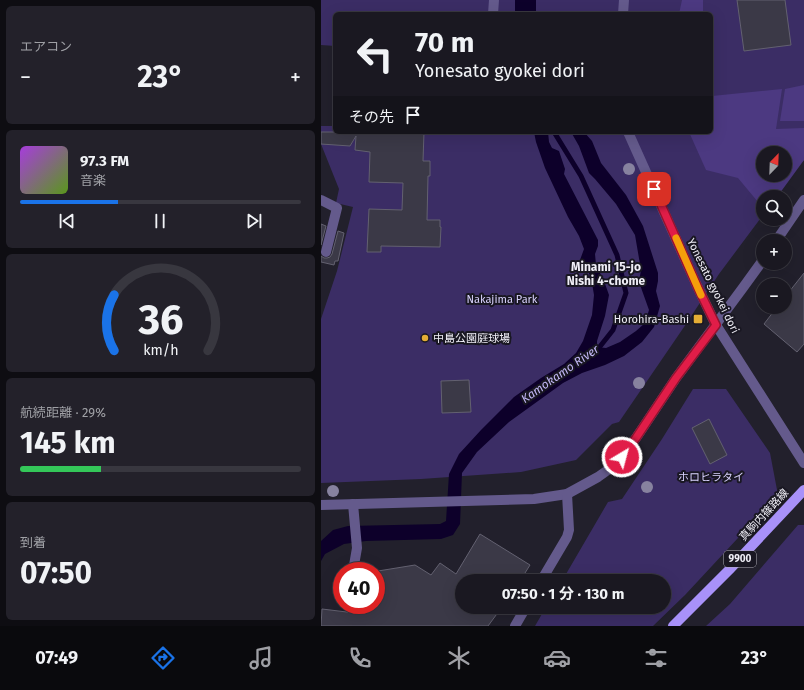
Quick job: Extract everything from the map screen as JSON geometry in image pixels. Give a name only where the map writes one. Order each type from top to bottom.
[{"type":"main road","name":"真駒内篠路線","points":[[673,626],[729,570],[804,490]]},
{"type":"street","points":[[493,12],[494,0]]},
{"type":"street","points":[[623,12],[624,0]]},
{"type":"street","name":"Yonesato gyokei dori","points":[[629,134],[716,325],[804,463]]},
{"type":"street","points":[[321,200],[337,208],[327,252]]},
{"type":"street","points":[[781,234],[804,200]]},
{"type":"street","points":[[321,505],[534,499],[567,494],[598,477],[612,467],[622,457],[676,378],[756,270]]},
{"type":"street","points":[[545,574],[567,537],[569,530],[567,494]]},
{"type":"street","points":[[353,504],[357,548],[355,562]]},
{"type":"street","points":[[515,626],[522,614]]},
{"type":"green space","name":"Nakajima Park","points":[[321,0],[804,0],[804,160],[792,171],[792,146],[756,146],[756,182],[780,182],[771,190],[756,190],[756,224],[719,274],[619,422],[612,424],[576,460],[521,472],[421,479],[321,483],[321,319],[337,271],[353,207],[336,203],[339,189],[321,144],[321,126],[333,126],[333,134],[713,134],[713,12],[333,12],[333,46],[321,45]]},
{"type":"green space","name":"ホロヒラタイ","points":[[693,389],[726,389],[770,453],[778,495],[671,609],[671,574],[566,574],[608,502],[622,499]]},
{"type":"green space","points":[[798,525],[804,525],[804,626],[706,626],[730,604]]},
{"type":"green space","name":"ホロヒラタイ","points":[[542,614],[665,614],[653,626],[535,626]]},
{"type":"shaded area","points":[[682,0],[703,0],[703,12],[679,12]]},
{"type":"shaded area","points":[[804,85],[804,121],[780,121],[785,89]]},
{"type":"shaded area","points":[[782,89],[776,129],[804,128],[804,160],[792,176],[792,146],[756,146],[756,182],[788,182],[782,190],[756,190],[756,200],[738,178],[706,170],[690,134],[713,134],[713,96]]},
{"type":"water","points":[[515,0],[536,0],[536,12],[515,12]]},
{"type":"water","points":[[534,134],[548,134],[549,142],[552,148],[559,151],[565,169],[564,174],[598,240],[598,246],[595,254],[596,265],[609,295],[605,316],[597,341],[597,347],[606,348],[620,342],[636,331],[645,323],[649,310],[639,282],[641,270],[635,235],[616,204],[589,173],[579,146],[572,134],[586,134],[592,141],[601,163],[626,195],[643,226],[658,273],[656,291],[660,306],[654,327],[642,342],[624,356],[605,365],[582,373],[563,383],[509,422],[477,452],[462,473],[460,524],[453,535],[441,539],[366,541],[344,544],[325,554],[321,561],[321,541],[333,530],[348,526],[440,524],[446,521],[449,474],[459,454],[514,397],[564,364],[576,353],[583,341],[592,315],[594,295],[591,277],[586,267],[580,260],[584,249],[579,236],[568,217],[545,168]]},
{"type":"building","points":[[737,0],[785,0],[791,45],[744,51]]},
{"type":"building","points":[[321,132],[333,132],[333,134],[424,134],[423,161],[430,161],[430,176],[428,176],[427,220],[440,220],[440,247],[381,246],[381,252],[367,252],[369,209],[402,210],[403,183],[369,182],[370,152],[355,150],[356,136],[350,146],[321,144]]},
{"type":"building","points":[[321,224],[326,226],[321,245]]},
{"type":"building","points":[[338,231],[344,233],[338,261],[335,261],[334,265],[321,262],[321,256],[327,258],[332,254]]},
{"type":"building","points":[[804,273],[804,344],[797,352],[764,324],[772,314],[792,314],[792,288]]},
{"type":"building","points":[[469,380],[471,412],[442,413],[441,381]]},
{"type":"building","points":[[709,419],[727,455],[710,464],[692,428]]},
{"type":"building","points":[[480,534],[530,565],[524,574],[456,574]]},
{"type":"building","points":[[440,563],[456,574],[455,614],[497,614],[488,626],[321,626],[322,609],[333,610],[333,614],[385,614],[385,570],[415,565],[431,575]]},
{"type":"waterway","name":"Kamokamo River","points":[[555,134],[581,176],[617,255],[626,293],[613,330],[595,351]]},
{"type":"slow traffic","points":[[676,238],[701,295]]},
{"type":"place","name":"Horohira-Bashi","points":[[698,319]]},
{"type":"place","name":"中島公園庭球場","points":[[425,338]]},
{"type":"district","name":"Minami 15-jo Nishi 4-chome","points":[[606,274]]},
{"type":"route","points":[[622,457],[676,378],[716,325],[654,189]]}]
